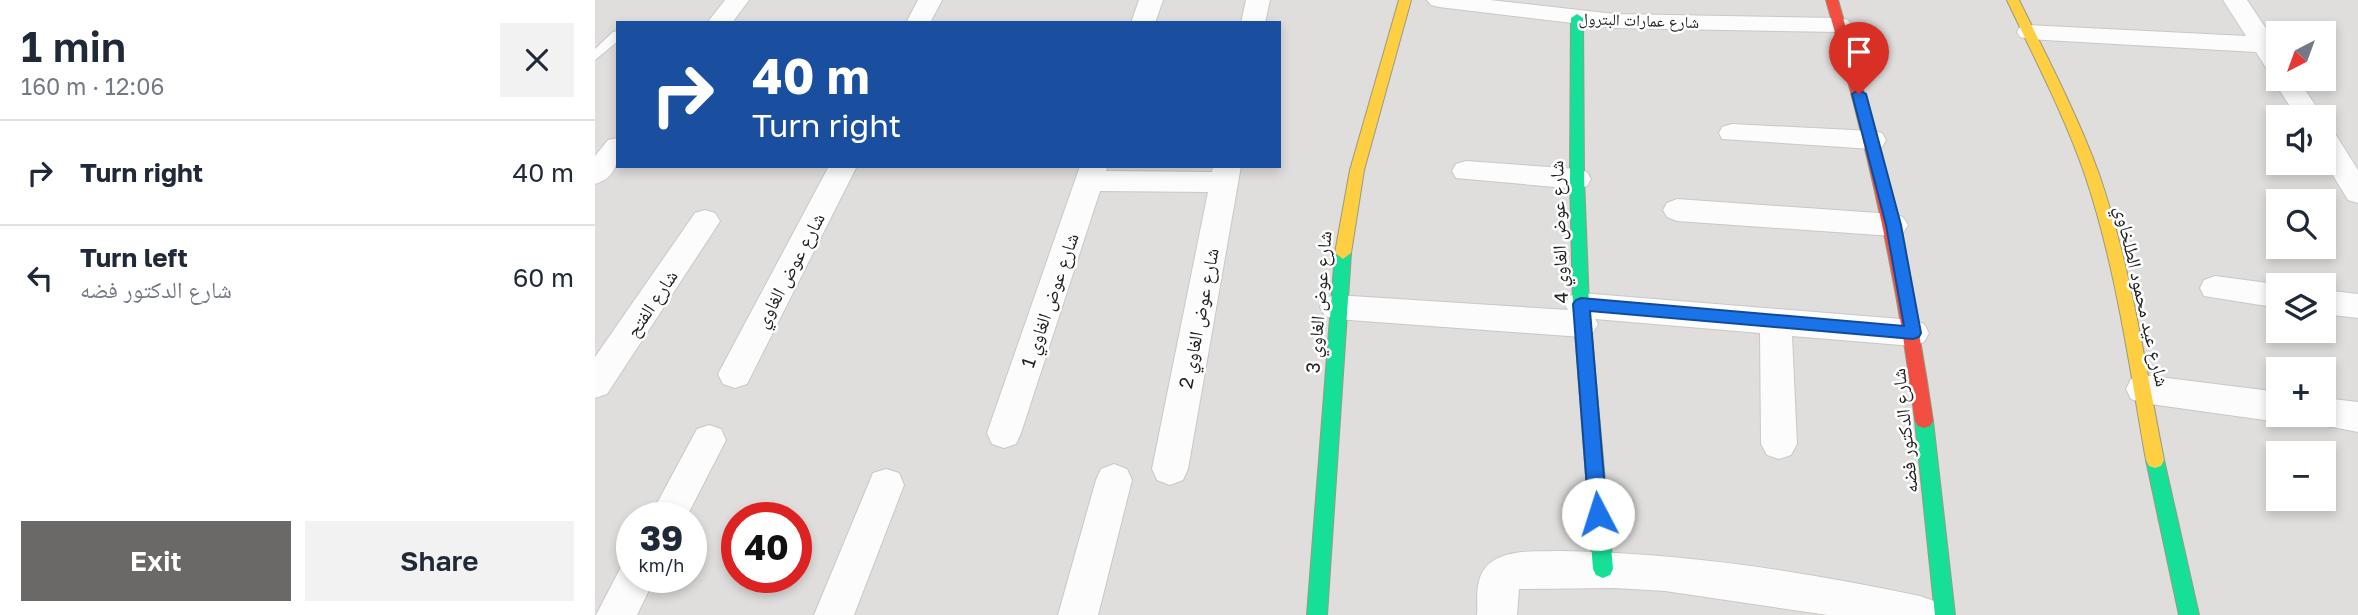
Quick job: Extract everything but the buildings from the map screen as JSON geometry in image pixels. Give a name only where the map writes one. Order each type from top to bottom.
[{"type":"street","points":[[721,21],[737,0]]},
{"type":"street","points":[[919,21],[930,0]]},
{"type":"street","points":[[1144,21],[1151,0]]},
{"type":"street","points":[[1254,21],[1258,0]]},
{"type":"street","name":"شارع عوض الغاوي 3","points":[[1317,615],[1336,307],[1342,257],[1357,170],[1405,0]]},
{"type":"street","name":"شارع عمارات البترول","points":[[1439,0],[1577,18],[1651,11],[1839,25]]},
{"type":"street","name":"شارع الدكتور فضه","points":[[1832,0],[1893,225],[1913,333],[1945,615]]},
{"type":"street","name":"شارع عيد محمود الطلخاوي","points":[[2013,0],[2082,147],[2116,257],[2167,525],[2189,615]]},
{"type":"street","points":[[2235,0],[2266,48]]},
{"type":"street","name":"شارع عوض الغاوي 4","points":[[1577,18],[1577,179],[1582,314],[1603,569]]},
{"type":"street","points":[[2029,32],[2264,45]]},
{"type":"street","points":[[1733,133],[1872,140]]},
{"type":"street","points":[[595,174],[616,149]]},
{"type":"street","points":[[2336,158],[2358,193]]},
{"type":"street","name":"شارع عوض الغاوي","points":[[735,374],[842,168]]},
{"type":"street","points":[[1466,171],[1577,179]]},
{"type":"street","points":[[1092,174],[1225,174]]},
{"type":"street","name":"شارع عوض الغاوي 1","points":[[1004,433],[1092,174]]},
{"type":"street","name":"شارع عوض الغاوي 2","points":[[1170,469],[1225,174]]},
{"type":"street","points":[[1677,210],[1893,225]]},
{"type":"street","name":"شارع الفتح","points":[[595,384],[609,344],[705,221]]},
{"type":"street","points":[[2215,288],[2266,294]]},
{"type":"street","points":[[2336,303],[2358,306]]},
{"type":"street","points":[[1336,307],[1776,321],[1913,333]]},
{"type":"street","points":[[1776,321],[1779,444]]},
{"type":"street","points":[[2143,389],[2266,405]]},
{"type":"street","points":[[2336,414],[2358,417]]},
{"type":"street","points":[[676,502],[709,440]]},
{"type":"street","points":[[1078,615],[1114,480]]},
{"type":"street","points":[[834,615],[886,485]]},
{"type":"street","points":[[1497,615],[1498,582],[1511,571],[1603,569],[1731,579],[1837,596],[1920,615]]},
{"type":"street","points":[[616,615],[628,593]]},
{"type":"lane","points":[[595,56],[616,36]]},
{"type":"shaded area","points":[[595,0],[2358,0],[2358,615],[595,615]]},
{"type":"traffic: fast","points":[[1577,18],[1577,179],[1581,305],[1603,569]]},
{"type":"traffic: fast","points":[[1317,615],[1343,253]]},
{"type":"traffic: fast","points":[[1924,421],[1945,615]]},
{"type":"traffic: fast","points":[[2155,460],[2189,615]]},
{"type":"traffic: slow","points":[[1343,253],[1357,170],[1405,0]]},
{"type":"traffic: slow","points":[[2013,0],[2049,74],[2092,174],[2124,296],[2155,460]]},
{"type":"traffic: jam","points":[[1832,0],[1887,208],[1908,313],[1924,421]]},
{"type":"route","points":[[1598,514],[1581,304],[1913,333],[1893,225],[1859,94]]}]
